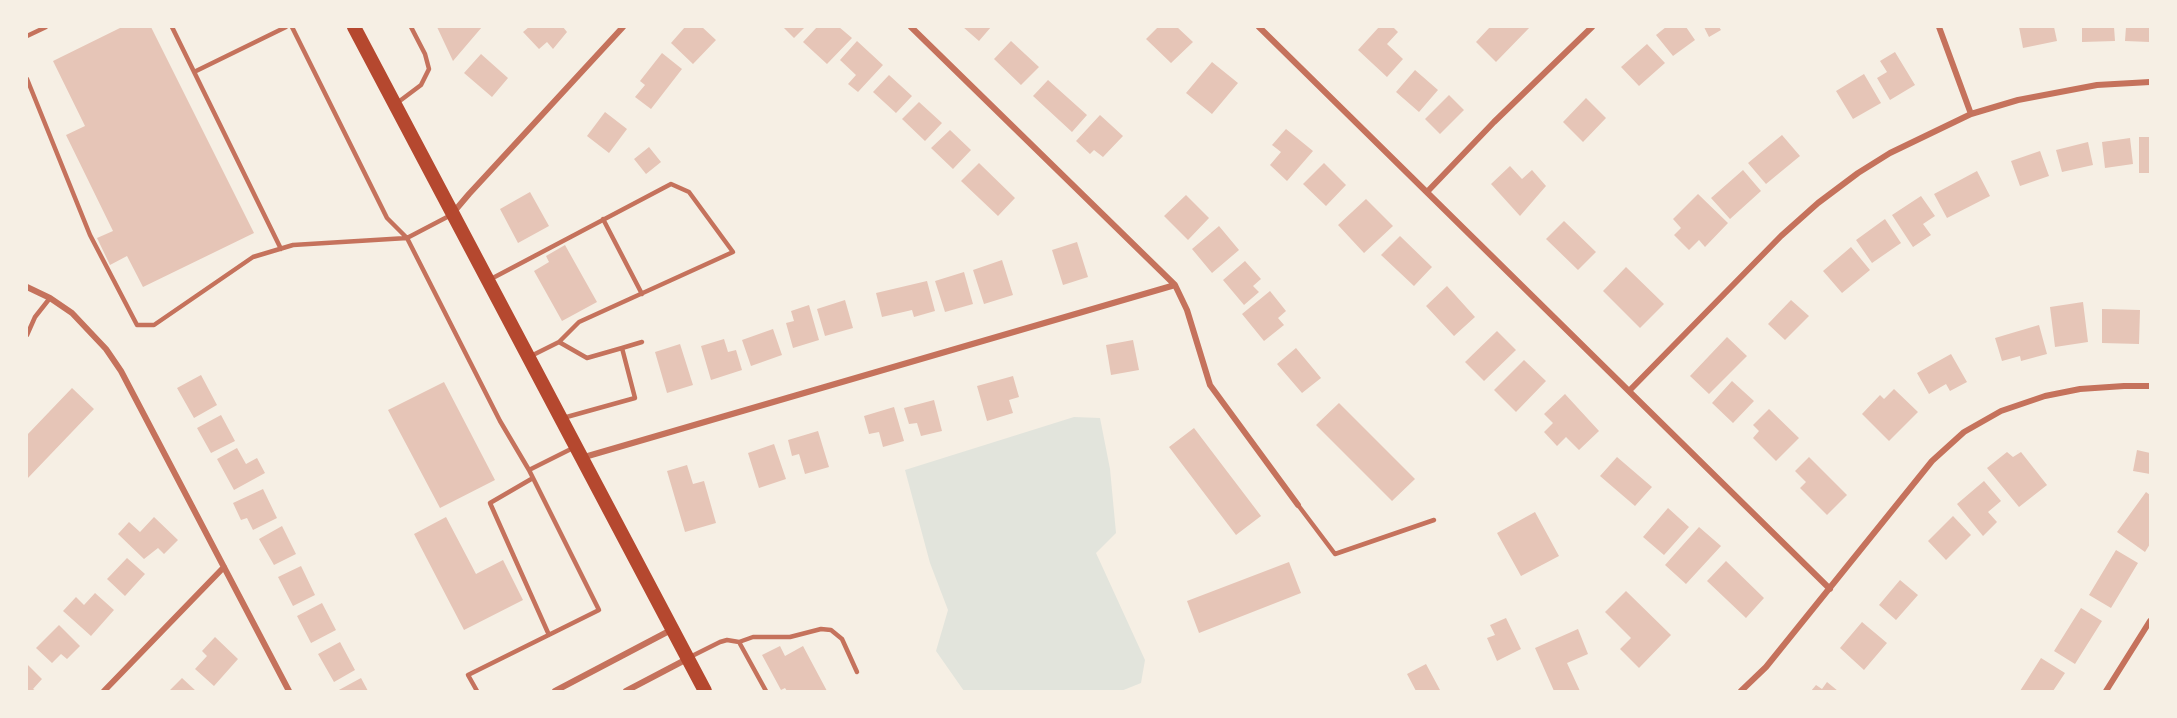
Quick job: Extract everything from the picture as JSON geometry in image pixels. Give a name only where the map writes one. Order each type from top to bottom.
[{"type":"main road","points":[[354,27],[705,691]]},
{"type":"street","points":[[452,214],[623,27]]},
{"type":"street","points":[[911,27],[1175,285],[1187,310],[1210,385],[1298,505]]},
{"type":"street","points":[[1259,27],[1830,589]]},
{"type":"street","points":[[1427,192],[1494,122],[1592,27]]},
{"type":"street","points":[[1939,27],[1971,114]]},
{"type":"street","points":[[1629,391],[1781,236],[1818,203],[1858,173],[1890,153],[1971,114],[2018,100],[2097,85],[2150,82]]},
{"type":"street","points":[[578,452],[605,452],[1175,285]]},
{"type":"street","points":[[27,287],[50,298],[72,313],[90,329],[116,364],[289,691]]},
{"type":"street","points":[[1742,691],[1766,667],[1932,461],[1964,432],[1986,418],[2025,401],[2045,396],[2080,389],[2150,386]]},
{"type":"street","points":[[104,691],[224,567]]},
{"type":"street","points":[[2106,691],[2150,621]]},
{"type":"street","points":[[555,691],[672,629]]},
{"type":"street","points":[[626,691],[687,659]]},
{"type":"lane","points":[[27,36],[46,27]]},
{"type":"lane","points":[[172,27],[281,249]]},
{"type":"lane","points":[[194,72],[286,27]]},
{"type":"lane","points":[[292,27],[387,218],[407,238],[500,421],[529,470],[599,610],[468,675],[477,691]]},
{"type":"lane","points":[[394,104],[421,85],[429,69],[425,54],[411,27]]},
{"type":"lane","points":[[27,79],[90,235],[137,325],[154,325],[253,257],[293,245],[407,238],[452,214]]},
{"type":"lane","points":[[487,280],[671,184],[689,192],[733,252],[579,322],[559,342],[528,358]]},
{"type":"lane","points":[[603,219],[642,294]]},
{"type":"lane","points":[[27,335],[35,317],[50,298]]},
{"type":"lane","points":[[559,342],[587,358],[642,342]]},
{"type":"lane","points":[[560,419],[635,398],[622,348]]},
{"type":"lane","points":[[529,470],[578,452]]},
{"type":"lane","points":[[533,478],[490,503],[549,635]]},
{"type":"lane","points":[[1298,505],[1335,554],[1434,519]]},
{"type":"lane","points":[[687,659],[727,640],[739,642],[753,637],[790,637],[821,629],[831,630],[842,639],[857,672]]},
{"type":"lane","points":[[739,642],[766,691]]},
{"type":"shaded area","points":[[1074,417],[1100,418],[1110,469],[1116,533],[1096,553],[1145,660],[1141,683],[1121,691],[964,691],[936,651],[948,610],[930,563],[905,470]]},
{"type":"building","points":[[122,27],[151,27],[254,233],[143,287],[127,256],[110,265],[97,238],[113,231],[66,135],[85,126],[53,61]]},
{"type":"building","points":[[437,27],[482,27],[453,61]]},
{"type":"building","points":[[529,27],[563,27],[567,32],[553,49],[547,42],[539,49],[523,32]]},
{"type":"building","points":[[685,27],[702,27],[716,40],[693,64],[671,43]]},
{"type":"building","points":[[783,27],[805,27],[794,38]]},
{"type":"building","points":[[817,27],[839,27],[852,38],[827,64],[803,42]]},
{"type":"building","points":[[963,27],[991,27],[979,41]]},
{"type":"building","points":[[1158,27],[1177,27],[1193,42],[1171,63],[1146,39]]},
{"type":"building","points":[[1379,27],[1393,27],[1398,32],[1387,44],[1403,59],[1387,77],[1358,50]]},
{"type":"building","points":[[1490,27],[1530,27],[1496,62],[1476,42]]},
{"type":"building","points":[[1666,27],[1686,27],[1695,40],[1673,56],[1656,35]]},
{"type":"building","points":[[1704,27],[1719,27],[1721,30],[1709,37]]},
{"type":"building","points":[[2019,27],[2054,27],[2057,41],[2023,48]]},
{"type":"building","points":[[2082,27],[2114,27],[2115,41],[2082,42]]},
{"type":"building","points":[[2126,27],[2150,27],[2150,42],[2125,41]]},
{"type":"building","points":[[857,41],[883,65],[858,92],[848,84],[856,75],[840,60]]},
{"type":"building","points":[[1011,41],[1039,67],[1021,85],[994,59]]},
{"type":"building","points":[[1647,44],[1665,63],[1639,86],[1621,67]]},
{"type":"building","points":[[1895,52],[1915,85],[1890,100],[1877,78],[1887,72],[1880,61]]},
{"type":"building","points":[[662,53],[682,69],[651,109],[635,97],[645,85],[640,81]]},
{"type":"building","points":[[481,54],[508,78],[492,97],[464,73]]},
{"type":"building","points":[[1212,62],[1238,83],[1212,114],[1186,93]]},
{"type":"building","points":[[1415,70],[1438,90],[1419,112],[1396,92]]},
{"type":"building","points":[[1864,74],[1881,103],[1853,119],[1836,91]]},
{"type":"building","points":[[889,75],[912,96],[896,113],[873,92]]},
{"type":"building","points":[[1048,80],[1087,115],[1072,132],[1033,96]]},
{"type":"building","points":[[1449,95],[1464,110],[1440,134],[1425,119]]},
{"type":"building","points":[[1586,98],[1606,118],[1583,142],[1563,122]]},
{"type":"building","points":[[919,102],[942,123],[925,141],[902,119]]},
{"type":"building","points":[[605,112],[627,129],[609,153],[587,136]]},
{"type":"building","points":[[1100,115],[1123,136],[1103,157],[1094,150],[1090,154],[1076,141]]},
{"type":"building","points":[[1286,129],[1313,151],[1287,181],[1270,165],[1281,152],[1272,145]]},
{"type":"building","points":[[950,130],[971,150],[953,169],[931,148]]},
{"type":"building","points":[[1782,135],[1800,156],[1766,184],[1748,163]]},
{"type":"building","points":[[2139,137],[2150,137],[2150,173],[2139,173]]},
{"type":"building","points":[[2130,138],[2133,164],[2105,168],[2102,142]]},
{"type":"building","points":[[2088,142],[2093,165],[2062,172],[2056,150]]},
{"type":"building","points":[[649,147],[661,162],[646,174],[634,159]]},
{"type":"building","points":[[2040,151],[2049,176],[2020,186],[2011,161]]},
{"type":"building","points":[[979,163],[1015,198],[998,216],[961,181]]},
{"type":"building","points":[[1324,163],[1346,185],[1326,206],[1303,184]]},
{"type":"building","points":[[1510,166],[1522,179],[1532,170],[1546,186],[1520,216],[1491,184]]},
{"type":"building","points":[[1743,170],[1761,191],[1730,219],[1711,198]]},
{"type":"building","points":[[1977,171],[1990,196],[1947,218],[1934,194]]},
{"type":"building","points":[[530,192],[549,226],[518,243],[500,209]]},
{"type":"building","points":[[1698,194],[1728,223],[1705,247],[1699,240],[1689,250],[1674,235],[1681,228],[1673,219]]},
{"type":"building","points":[[1186,195],[1209,218],[1188,240],[1164,216]]},
{"type":"building","points":[[1921,196],[1935,216],[1923,224],[1931,235],[1913,247],[1892,215]]},
{"type":"building","points":[[1366,199],[1393,226],[1364,253],[1338,225]]},
{"type":"building","points":[[1885,219],[1901,243],[1872,263],[1856,240]]},
{"type":"building","points":[[1564,221],[1596,252],[1578,270],[1546,239]]},
{"type":"building","points":[[1219,226],[1239,250],[1212,273],[1192,249]]},
{"type":"building","points":[[1400,236],[1432,267],[1414,286],[1381,255]]},
{"type":"building","points":[[1077,242],[1088,277],[1063,285],[1052,250]]},
{"type":"building","points":[[565,245],[597,302],[562,321],[534,271],[549,262],[546,256]]},
{"type":"building","points":[[1851,247],[1870,270],[1842,293],[1823,271]]},
{"type":"building","points":[[1002,260],[1013,295],[984,304],[973,270]]},
{"type":"building","points":[[1245,261],[1261,279],[1253,286],[1259,292],[1244,305],[1223,280]]},
{"type":"building","points":[[1626,267],[1664,304],[1640,328],[1603,291]]},
{"type":"building","points":[[964,272],[973,304],[945,312],[935,281]]},
{"type":"building","points":[[927,281],[935,311],[914,317],[912,310],[882,317],[876,293]]},
{"type":"building","points":[[1447,286],[1475,317],[1454,336],[1426,306]]},
{"type":"building","points":[[1270,291],[1286,311],[1278,318],[1284,325],[1264,341],[1242,314]]},
{"type":"building","points":[[845,300],[853,328],[825,336],[817,309]]},
{"type":"building","points":[[1791,300],[1809,316],[1785,340],[1768,324]]},
{"type":"building","points":[[2083,302],[2088,342],[2055,347],[2050,307]]},
{"type":"building","points":[[809,305],[819,340],[793,348],[786,323],[794,321],[791,311]]},
{"type":"building","points":[[2102,309],[2140,310],[2139,344],[2102,343]]},
{"type":"building","points":[[2039,325],[2047,354],[2021,361],[2020,356],[2002,361],[1995,338]]},
{"type":"building","points":[[773,329],[782,355],[751,366],[742,340]]},
{"type":"building","points":[[1497,331],[1516,350],[1484,381],[1465,362]]},
{"type":"building","points":[[1727,337],[1747,356],[1709,394],[1690,376]]},
{"type":"building","points":[[724,339],[728,352],[736,350],[742,370],[711,380],[701,346]]},
{"type":"building","points":[[1133,340],[1139,370],[1111,375],[1106,345]]},
{"type":"building","points":[[680,344],[693,385],[667,393],[655,352]]},
{"type":"building","points":[[1296,348],[1321,378],[1302,393],[1277,364]]},
{"type":"building","points":[[1951,354],[1967,382],[1950,391],[1946,384],[1929,394],[1917,373]]},
{"type":"building","points":[[1524,360],[1546,381],[1516,412],[1494,390]]},
{"type":"building","points":[[201,375],[217,405],[194,418],[177,388]]},
{"type":"building","points":[[1013,376],[1019,397],[1009,400],[1013,413],[987,421],[977,386]]},
{"type":"building","points":[[1732,381],[1754,401],[1733,423],[1712,403]]},
{"type":"building","points":[[444,382],[495,480],[440,508],[388,410]]},
{"type":"building","points":[[72,388],[94,409],[27,479],[27,435]]},
{"type":"building","points":[[1894,389],[1918,412],[1889,441],[1862,414],[1880,395],[1884,399]]},
{"type":"building","points":[[1565,394],[1599,431],[1579,450],[1566,437],[1557,446],[1544,432],[1553,423],[1544,414]]},
{"type":"building","points":[[934,400],[942,431],[921,436],[917,423],[909,424],[904,408]]},
{"type":"building","points":[[1339,403],[1415,479],[1392,501],[1316,425]]},
{"type":"building","points":[[894,407],[904,441],[883,447],[879,432],[869,434],[864,416]]},
{"type":"building","points":[[1769,409],[1799,438],[1776,461],[1753,438],[1759,431],[1753,425]]},
{"type":"building","points":[[221,415],[235,441],[211,453],[197,428]]},
{"type":"building","points":[[1194,428],[1261,516],[1236,535],[1169,447]]},
{"type":"building","points":[[818,431],[829,467],[805,474],[799,454],[792,456],[788,440]]},
{"type":"building","points":[[774,444],[786,479],[759,488],[748,453]]},
{"type":"building","points":[[237,448],[246,464],[257,458],[265,473],[234,490],[217,459]]},
{"type":"building","points":[[2137,450],[2150,453],[2150,474],[2133,471]]},
{"type":"building","points":[[2007,452],[2013,457],[2021,452],[2047,485],[2019,507],[1987,468]]},
{"type":"building","points":[[1617,457],[1652,487],[1635,506],[1600,476]]},
{"type":"building","points":[[1809,457],[1847,495],[1827,515],[1800,488],[1806,482],[1795,471]]},
{"type":"building","points":[[687,465],[693,484],[704,481],[716,523],[685,532],[667,471]]},
{"type":"building","points":[[1984,481],[2001,501],[1988,512],[1997,522],[1983,536],[1957,504]]},
{"type":"building","points":[[263,489],[277,518],[253,530],[247,518],[241,520],[233,503]]},
{"type":"building","points":[[2146,492],[2150,495],[2150,544],[2145,552],[2117,532]]},
{"type":"building","points":[[1668,508],[1689,527],[1664,555],[1643,537]]},
{"type":"building","points":[[1535,512],[1559,556],[1521,576],[1497,533]]},
{"type":"building","points":[[1953,516],[1971,535],[1946,560],[1928,541]]},
{"type":"building","points":[[154,517],[178,540],[164,554],[158,548],[144,559],[118,534],[129,522],[140,532]]},
{"type":"building","points":[[446,517],[476,574],[503,560],[523,600],[464,630],[414,534]]},
{"type":"building","points":[[282,526],[296,554],[274,565],[259,539]]},
{"type":"building","points":[[1699,527],[1721,546],[1686,584],[1665,565]]},
{"type":"building","points":[[2116,550],[2138,563],[2111,608],[2089,595]]},
{"type":"building","points":[[127,558],[145,574],[125,596],[107,579]]},
{"type":"building","points":[[1726,561],[1764,598],[1746,618],[1707,581]]},
{"type":"building","points":[[1289,562],[1301,593],[1199,633],[1187,601]]},
{"type":"building","points":[[301,566],[315,595],[293,606],[278,577]]},
{"type":"building","points":[[1900,580],[1918,595],[1896,620],[1879,605]]},
{"type":"building","points":[[1626,591],[1671,635],[1639,668],[1620,649],[1631,638],[1605,612]]},
{"type":"building","points":[[95,593],[114,610],[91,636],[63,611],[76,597],[84,605]]},
{"type":"building","points":[[322,603],[336,630],[311,643],[297,616]]},
{"type":"building","points":[[2081,608],[2102,621],[2075,664],[2054,651]]},
{"type":"building","points":[[1506,618],[1521,649],[1497,661],[1487,638],[1495,635],[1490,625]]},
{"type":"building","points":[[1862,622],[1887,643],[1864,670],[1840,648]]},
{"type":"building","points":[[59,625],[80,646],[67,659],[61,654],[52,663],[36,648]]},
{"type":"building","points":[[1578,629],[1588,654],[1567,663],[1580,691],[1554,691],[1535,648]]},
{"type":"building","points":[[215,637],[238,659],[214,686],[195,669],[207,656],[202,651]]},
{"type":"building","points":[[340,642],[355,670],[334,682],[318,654]]},
{"type":"building","points":[[780,646],[785,656],[803,646],[827,691],[787,691],[785,688],[781,690],[762,655]]},
{"type":"building","points":[[2041,658],[2065,673],[2053,691],[2020,691]]},
{"type":"building","points":[[27,664],[42,679],[33,689],[36,691],[27,691]]},
{"type":"building","points":[[1426,664],[1440,690],[1438,691],[1416,691],[1407,674]]},
{"type":"building","points":[[182,678],[196,691],[169,691]]},
{"type":"building","points":[[361,678],[368,691],[337,691]]},
{"type":"building","points":[[1827,682],[1838,691],[1811,691],[1816,685],[1822,689]]}]
